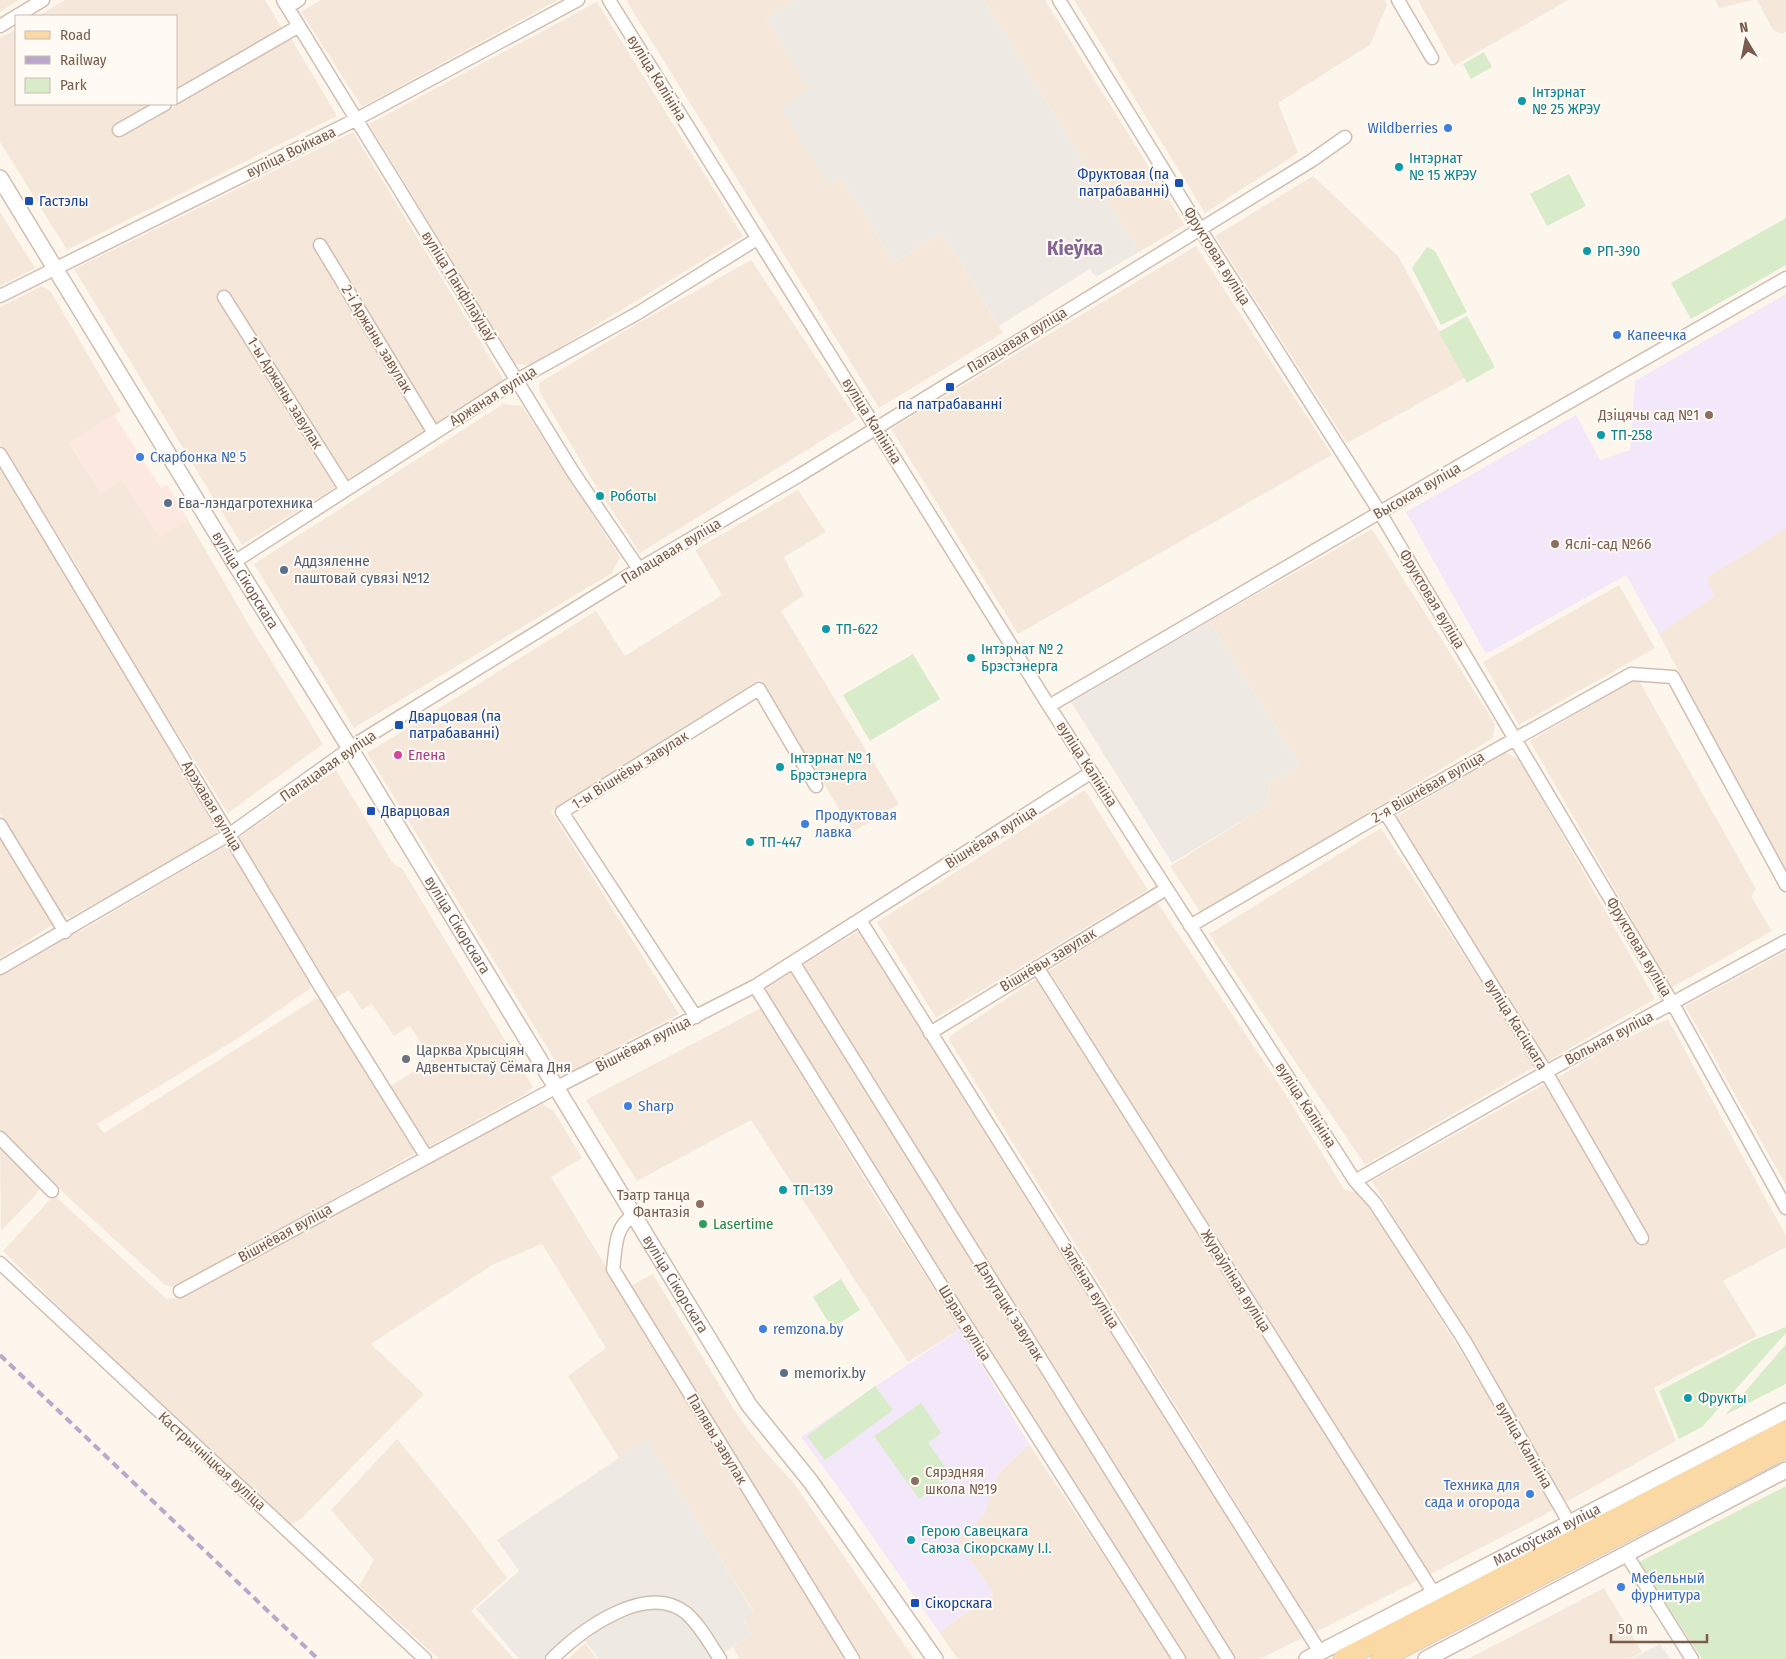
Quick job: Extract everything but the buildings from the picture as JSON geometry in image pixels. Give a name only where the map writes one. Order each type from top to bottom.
[{"type":"main road","name":"Маскоўская вуліца","points":[[1343,1659],[1786,1430]]},
{"type":"main road","points":[[1381,1659],[1786,1448]]},
{"type":"street","points":[[18,15],[43,0]]},
{"type":"street","name":"вуліца Войкава","points":[[0,296],[355,120],[578,0]]},
{"type":"street","name":"вуліца Калініна","points":[[609,0],[1049,706],[1355,1181],[1375,1203],[1464,1340],[1570,1524]]},
{"type":"street","name":"Фруктовая вуліца","points":[[1059,0],[1200,229],[1380,512],[1673,1004],[1786,1208]]},
{"type":"street","points":[[1398,0],[1432,58]]},
{"type":"street","name":"вуліца Панфілаўцаў","points":[[290,2],[299,26],[355,120],[573,472],[639,569]]},
{"type":"street","points":[[0,26],[15,17]]},
{"type":"street","points":[[178,96],[299,26]]},
{"type":"street","points":[[119,130],[163,105]]},
{"type":"street","name":"Палацавая вуліца","points":[[0,968],[65,932],[230,834],[355,745],[639,569],[800,475],[876,426],[1329,150],[1345,136]]},
{"type":"street","name":"вуліца Сікорскага","points":[[0,178],[57,268],[234,562],[355,745],[555,1088],[749,1406],[811,1482],[935,1659]]},
{"type":"street","name":"Аржаная вуліца","points":[[234,562],[517,380],[636,314],[757,239]]},
{"type":"street","name":"2-і Аржаны завулак","points":[[320,245],[434,433]]},
{"type":"street","name":"Высокая вуліца","points":[[1049,706],[1380,512],[1786,278]]},
{"type":"street","name":"1-ы Аржаны завулак","points":[[224,297],[346,490]]},
{"type":"street","name":"Арэхавая вуліца","points":[[0,454],[426,1156]]},
{"type":"street","name":"2-я Вішнёвая вуліца","points":[[1190,926],[1384,812],[1631,674],[1673,677],[1786,885]]},
{"type":"street","name":"1-ы Вішнёвы завулак","points":[[696,1017],[562,812],[760,689],[816,786]]},
{"type":"street","name":"Вішнёвая вуліца","points":[[180,1291],[426,1156],[755,986],[1092,772]]},
{"type":"street","name":"вуліца Касіцкага","points":[[1384,812],[1546,1072],[1642,1238]]},
{"type":"street","points":[[0,826],[65,932]]},
{"type":"street","name":"Вішнёвы завулак","points":[[930,1033],[1166,889]]},
{"type":"street","name":"Зялёная вуліца","points":[[860,920],[1314,1656]]},
{"type":"street","name":"Вольная вуліца","points":[[1355,1181],[1546,1072],[1786,941]]},
{"type":"street","name":"Дэпутацкі завулак","points":[[793,962],[1228,1659]]},
{"type":"street","name":"Жураўліная вуліца","points":[[1037,967],[1435,1595]]},
{"type":"street","name":"Шэрая вуліца","points":[[755,986],[966,1326],[1179,1659]]},
{"type":"street","points":[[0,1138],[52,1191]]},
{"type":"street","name":"Палявы завулак","points":[[633,1216],[624,1221],[619,1230],[613,1269],[853,1659]]},
{"type":"street","name":"Кастрычніцкая вуліца","points":[[0,1263],[425,1659]]},
{"type":"street","name":"Маскоўская вуліца","points":[[1314,1656],[1435,1595],[1786,1411]]},
{"type":"street","points":[[1426,1659],[1786,1470]]},
{"type":"street","points":[[1626,1554],[1692,1659]]},
{"type":"street","points":[[552,1659],[565,1646],[604,1618],[635,1606],[652,1603],[664,1604],[686,1613],[694,1621],[720,1659]]},
{"type":"shaded area","points":[[0,0],[19,0],[0,12]]},
{"type":"shaded area","points":[[65,0],[265,0],[283,30],[178,90],[178,15],[40,15]]},
{"type":"shaded area","points":[[321,0],[558,0],[362,107],[301,12]]},
{"type":"shaded area","points":[[626,0],[795,0],[766,18],[810,88],[828,185],[841,177],[894,262],[942,233],[1003,333],[879,408]]},
{"type":"shaded area","points":[[795,0],[984,0],[1139,252],[1096,277],[1090,269],[999,326],[942,233],[894,262],[841,177],[828,186],[781,108],[809,88],[766,18]]},
{"type":"shaded area","points":[[984,0],[1045,0],[1185,225],[1139,252]]},
{"type":"shaded area","points":[[1074,0],[1385,0],[1387,5],[1370,45],[1278,103],[1298,153],[1205,213]]},
{"type":"shaded area","points":[[1418,0],[1568,0],[1454,66]]},
{"type":"shaded area","points":[[1715,0],[1754,0],[1719,8]]},
{"type":"shaded area","points":[[1757,0],[1786,0],[1786,32],[1782,34],[1773,30]]},
{"type":"shaded area","points":[[597,2],[743,236],[531,365],[515,364],[369,124]]},
{"type":"shaded area","points":[[15,30],[15,105],[153,105],[113,128],[119,138],[291,38],[337,116],[67,250],[0,142],[0,38]]},
{"type":"shaded area","points":[[353,132],[505,382],[242,545],[74,269]]},
{"type":"shaded area","points":[[1313,176],[1398,256],[1465,378],[1347,443],[1215,236]]},
{"type":"shaded area","points":[[0,212],[35,268],[0,286]]},
{"type":"shaded area","points":[[1196,246],[1332,455],[1018,634],[891,429]]},
{"type":"shaded area","points":[[751,260],[857,419],[640,553],[594,483],[540,393],[539,383],[640,322]]},
{"type":"shaded area","points":[[42,286],[51,292],[121,411],[69,443],[101,492],[122,479],[159,537],[188,520],[249,625],[323,744],[228,813],[82,583],[81,572],[0,443],[0,307]]},
{"type":"shaded area","points":[[1786,294],[1786,528],[1706,578],[1714,596],[1659,634],[1626,575],[1486,654],[1406,512],[1576,415],[1600,460],[1630,450],[1635,381]]},
{"type":"shaded area","points":[[503,404],[522,406],[620,557],[612,573],[354,728],[254,564]]},
{"type":"shaded area","points":[[114,415],[161,488],[167,485],[188,520],[159,538],[122,479],[101,492],[69,442]]},
{"type":"shaded area","points":[[0,466],[221,829],[191,851],[70,917],[61,913],[0,814]]},
{"type":"shaded area","points":[[798,490],[826,532],[784,557],[804,595],[781,611],[899,804],[853,832],[760,679],[551,811],[679,1014],[564,1075],[367,753],[596,611],[625,656],[722,595],[695,550]]},
{"type":"shaded area","points":[[1786,528],[1786,874],[1659,634],[1714,596],[1706,578]]},
{"type":"shaded area","points":[[1372,529],[1495,724],[1493,738],[1201,913],[1170,866],[1268,805],[1270,780],[1293,772],[1300,765],[1209,621]]},
{"type":"shaded area","points":[[1619,585],[1655,648],[1519,725],[1483,662]]},
{"type":"shaded area","points":[[1209,621],[1300,765],[1293,772],[1270,780],[1268,805],[1172,863],[1071,702]]},
{"type":"shaded area","points":[[1637,677],[1756,889],[1751,896],[1772,931],[1671,988],[1530,741]]},
{"type":"shaded area","points":[[1505,752],[1520,760],[1655,999],[1548,1061],[1394,818]]},
{"type":"shaded area","points":[[336,770],[394,865],[402,868],[533,1087],[525,1094],[429,1147],[389,1087],[432,1060],[410,1026],[394,1036],[372,1004],[362,1010],[349,990],[336,998],[238,838]]},
{"type":"shaded area","points":[[1085,790],[1148,890],[936,1018],[877,922]]},
{"type":"shaded area","points":[[1381,828],[1536,1066],[1365,1165],[1209,934]]},
{"type":"shaded area","points":[[0,836],[54,924],[0,958]]},
{"type":"shaded area","points":[[230,843],[312,980],[311,988],[240,1037],[97,1124],[104,1133],[315,999],[322,998],[413,1146],[414,1154],[175,1288],[164,1284],[71,1200],[0,1130],[0,975],[66,935],[81,931]]},
{"type":"shaded area","points":[[1157,902],[1281,1087],[1344,1189],[1356,1192],[1375,1215],[1468,1363],[1555,1509],[1427,1576],[1049,971]]},
{"type":"shaded area","points":[[860,930],[1304,1637],[1260,1659],[1232,1659],[801,966]]},
{"type":"shaded area","points":[[1786,951],[1786,1185],[1685,1006]]},
{"type":"shaded area","points":[[793,971],[1224,1659],[1185,1659],[971,1324],[763,989]]},
{"type":"shaded area","points":[[1036,979],[1420,1579],[1316,1632],[949,1040],[950,1036]]},
{"type":"shaded area","points":[[761,1008],[882,1208],[960,1329],[908,1362],[751,1120],[637,1181],[586,1100]]},
{"type":"shaded area","points":[[1668,1019],[1786,1236],[1786,1247],[1723,1281],[1757,1336],[1654,1388],[1676,1441],[1566,1502],[1372,1181],[1545,1084],[1639,1246],[1651,1239],[1557,1078],[1614,1044]]},
{"type":"shaded area","points":[[542,1104],[553,1110],[582,1158],[551,1177],[621,1291],[653,1274],[736,1413],[766,1453],[794,1483],[914,1659],[740,1659],[733,1647],[752,1634],[744,1619],[754,1612],[647,1440],[619,1458],[568,1376],[606,1348],[542,1244],[494,1264],[371,1344],[424,1394],[300,1520],[289,1525],[79,1327],[3,1251],[54,1195],[167,1299],[175,1298],[440,1154]]},
{"type":"shaded area","points":[[0,1146],[41,1186],[35,1196],[1,1231]]},
{"type":"shaded area","name":"Сярэдняя школа №19","points":[[960,1329],[1029,1444],[998,1474],[984,1515],[957,1540],[993,1593],[939,1632],[801,1437]]},
{"type":"shaded area","points":[[397,1439],[463,1519],[507,1578],[471,1611],[514,1659],[439,1659],[359,1586],[374,1560],[331,1510]]},
{"type":"shaded area","points":[[647,1439],[754,1613],[744,1620],[752,1634],[715,1659],[599,1659],[578,1632],[544,1659],[519,1659],[476,1609],[519,1571],[497,1540]]},
{"type":"shaded area","points":[[1029,1444],[1173,1659],[958,1659],[939,1632],[993,1594],[957,1540],[984,1515],[998,1474]]},
{"type":"shaded area","points":[[1604,1588],[1642,1652],[1629,1659],[1468,1659]]},
{"type":"shaded area","points":[[585,1643],[597,1659],[568,1659]]},
{"type":"shaded area","points":[[1660,1644],[1670,1659],[1631,1659]]},
{"type":"green space","points":[[1484,52],[1492,67],[1471,79],[1463,64]]},
{"type":"green space","points":[[1569,174],[1586,206],[1547,226],[1530,194]]},
{"type":"green space","points":[[1786,218],[1786,265],[1691,319],[1671,283]]},
{"type":"green space","points":[[1427,247],[1435,251],[1467,312],[1441,325],[1412,268]]},
{"type":"green space","points":[[1467,316],[1495,367],[1467,383],[1439,332]]},
{"type":"green space","points":[[913,654],[940,699],[870,741],[843,695]]},
{"type":"green space","points":[[841,1279],[860,1310],[832,1328],[813,1297]]},
{"type":"green space","points":[[1786,1327],[1786,1333],[1702,1427],[1679,1439],[1659,1391],[1754,1340]]},
{"type":"green space","points":[[1786,1344],[1786,1384],[1725,1415]]},
{"type":"green space","points":[[875,1386],[893,1410],[825,1460],[807,1436]]},
{"type":"green space","points":[[921,1403],[941,1433],[928,1443],[952,1476],[919,1499],[874,1436]]},
{"type":"green space","points":[[1786,1486],[1786,1659],[1702,1659],[1639,1562]]},
{"type":"railway","points":[[0,1355],[318,1659]]},
{"type":"place","name":"Інтэрнат № 25 ЖРЭУ","points":[[1522,101]]},
{"type":"place","name":"Wildberries","points":[[1448,128]]},
{"type":"place","name":"Інтэрнат № 15 ЖРЭУ","points":[[1399,167]]},
{"type":"place","name":"Фруктовая (па патрабаванні)","points":[[1179,183]]},
{"type":"place","name":"Гастэлы","points":[[29,201]]},
{"type":"place","name":"РП-390","points":[[1587,251]]},
{"type":"place","name":"Капеечка","points":[[1617,335]]},
{"type":"place","name":"па патрабаванні","points":[[950,387]]},
{"type":"place","name":"Дзіцячы сад №1","points":[[1709,415]]},
{"type":"place","name":"ТП-258","points":[[1601,435]]},
{"type":"place","name":"Скарбонка № 5","points":[[140,457]]},
{"type":"place","name":"Роботы","points":[[600,496]]},
{"type":"place","name":"Ева-лэндагротехника","points":[[168,503]]},
{"type":"place","name":"Яслі-сад №66","points":[[1555,544]]},
{"type":"place","name":"Аддзяленне паштовай сувязі №12","points":[[284,570]]},
{"type":"place","name":"ТП-622","points":[[826,629]]},
{"type":"place","name":"Інтэрнат № 2 Брэстэнерга","points":[[971,658]]},
{"type":"place","name":"Дварцовая (па патрабаванні)","points":[[399,725]]},
{"type":"place","name":"Елена","points":[[398,755]]},
{"type":"place","name":"Інтэрнат № 1 Брэстэнерга","points":[[780,767]]},
{"type":"place","name":"Дварцовая","points":[[371,811]]},
{"type":"place","name":"Продуктовая лавка","points":[[805,824]]},
{"type":"place","name":"ТП-447","points":[[750,842]]},
{"type":"place","name":"Царква Хрысціян Адвентыстаў Сёмага Дня","points":[[406,1059]]},
{"type":"place","name":"Sharp","points":[[628,1106]]},
{"type":"place","name":"ТП-139","points":[[783,1190]]},
{"type":"place","name":"Тэатр танца Фантазія","points":[[700,1204]]},
{"type":"place","name":"Lasertime","points":[[703,1224]]},
{"type":"place","name":"remzona.by","points":[[763,1329]]},
{"type":"place","name":"memorix.by","points":[[784,1373]]},
{"type":"place","name":"Фрукты","points":[[1688,1398]]},
{"type":"place","name":"Сярэдняя школа №19","points":[[915,1481]]},
{"type":"place","name":"Техника для сада и огорода","points":[[1530,1494]]},
{"type":"place","name":"Герою Савецкага Саюза Сікорскаму І.І.","points":[[911,1540]]},
{"type":"place","name":"Мебельный фурнитура","points":[[1621,1587]]},
{"type":"place","name":"Сікорскага","points":[[915,1603]]},
{"type":"district","name":"Кіеўка","points":[[1075,248]]}]
